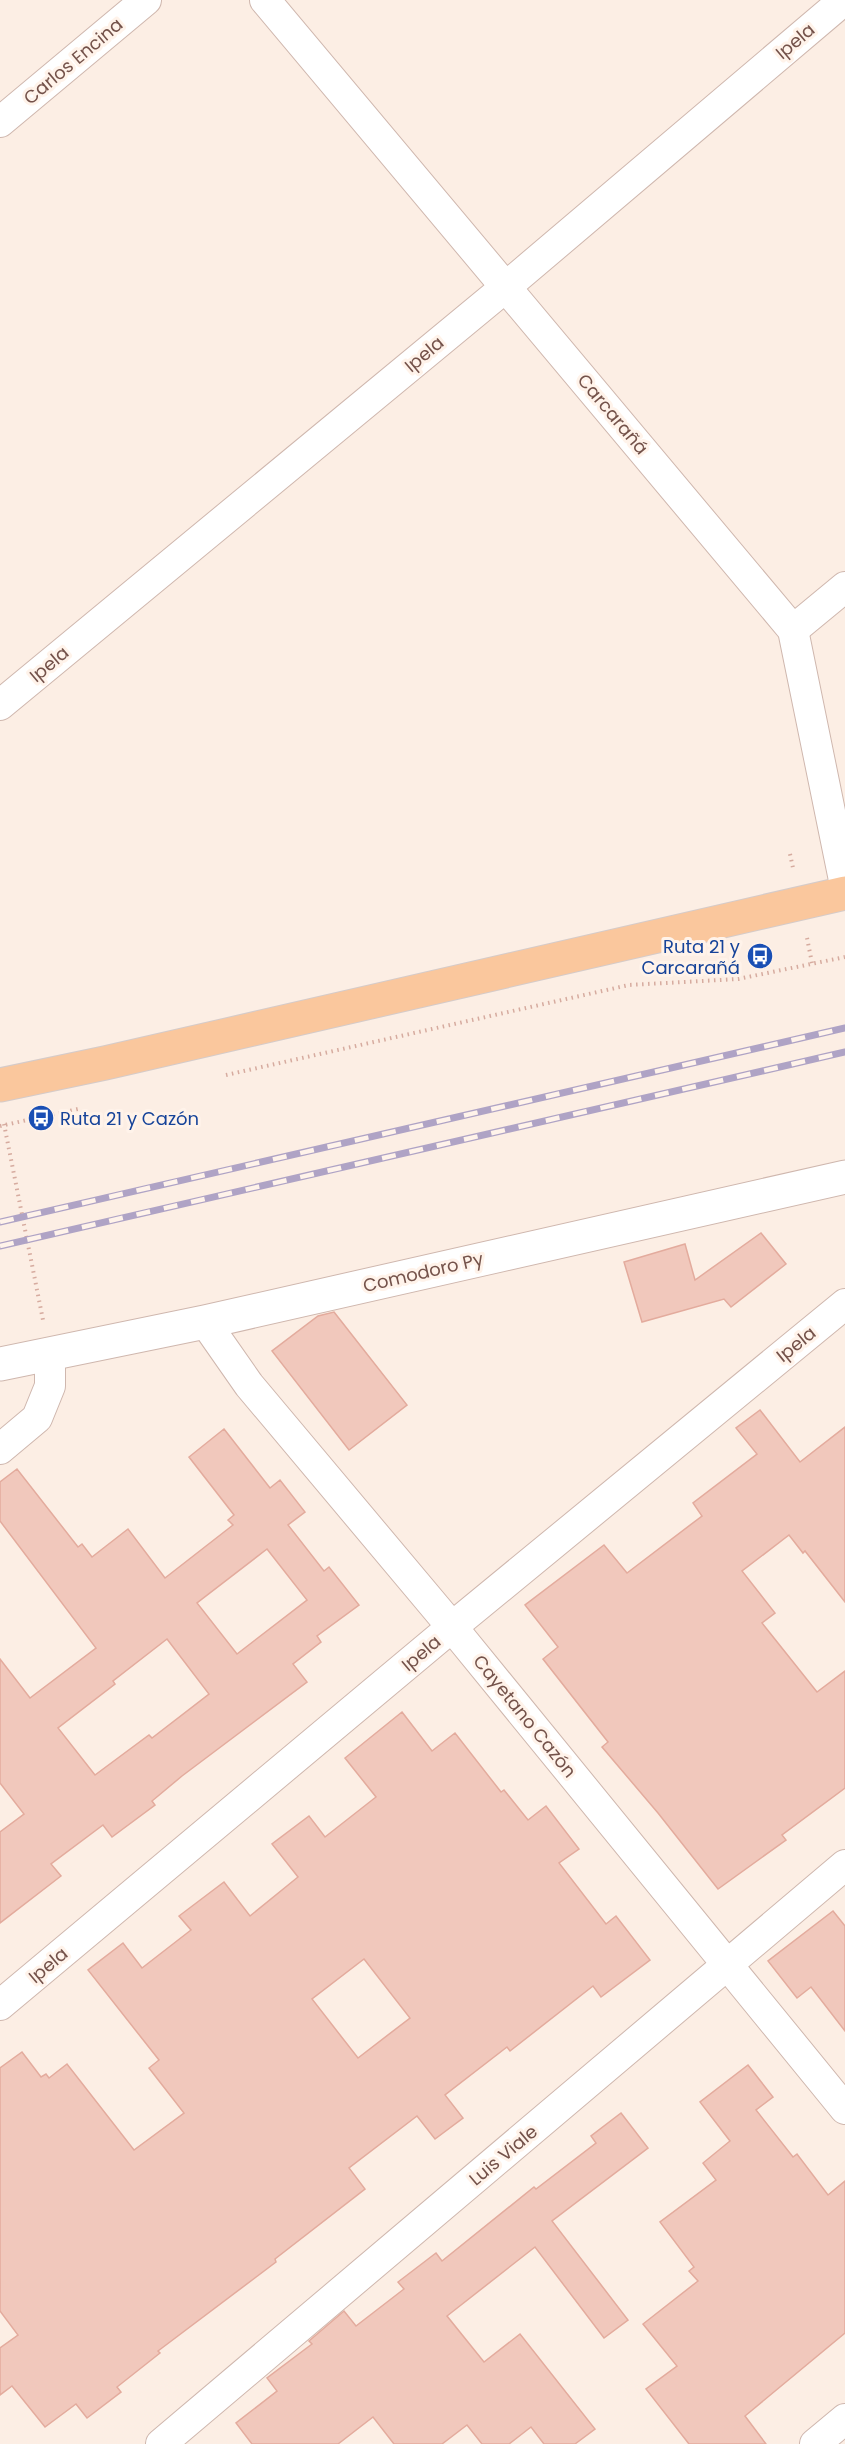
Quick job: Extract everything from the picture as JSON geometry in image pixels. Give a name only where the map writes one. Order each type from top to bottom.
[{"type":"main road","points":[[1,1100],[116,1061],[845,893]]},
{"type":"street","name":"Carlos Encina","points":[[0,122],[146,0]]},
{"type":"street","name":"Carcarañá","points":[[265,0],[793,630],[845,885]]},
{"type":"street","name":"Ipela","points":[[0,705],[507,286],[844,0]]},
{"type":"street","points":[[793,630],[845,587]]},
{"type":"street","name":"Comodoro Py","points":[[0,1364],[205,1322],[845,1177]]},
{"type":"street","name":"Ipela","points":[[0,2005],[452,1627],[845,1304]]},
{"type":"street","name":"Cayetano Cazón","points":[[205,1322],[249,1385],[452,1627],[845,2109]]},
{"type":"street","points":[[0,1449],[37,1418],[50,1386],[50,1353]]},
{"type":"street","name":"Luis Viale","points":[[161,2444],[845,1865]]},
{"type":"street","points":[[815,2444],[845,2419]]},
{"type":"path","points":[[224,1076],[630,985],[738,979],[845,957]]},
{"type":"path","points":[[1,1100],[2,1126],[50,1353]]},
{"type":"path","points":[[2,1126],[86,1107]]},
{"type":"building","points":[[761,1233],[786,1264],[731,1307],[724,1299],[642,1322],[624,1262],[685,1244],[695,1280]]},
{"type":"building","points":[[334,1312],[407,1405],[349,1450],[272,1351],[318,1316]]},
{"type":"building","points":[[760,1410],[800,1462],[845,1427],[845,1602],[805,1551],[803,1553],[789,1535],[742,1571],[775,1613],[762,1623],[817,1692],[845,1671],[845,1788],[782,1835],[786,1840],[718,1889],[602,1747],[608,1742],[543,1659],[558,1647],[525,1605],[604,1545],[627,1573],[702,1516],[693,1503],[757,1454],[736,1428]]},
{"type":"building","points":[[224,1429],[270,1488],[280,1480],[305,1512],[288,1525],[324,1571],[329,1567],[359,1605],[317,1636],[321,1642],[293,1664],[307,1682],[182,1776],[152,1801],[155,1805],[112,1837],[103,1825],[51,1864],[61,1876],[0,1923],[0,1832],[24,1814],[0,1783],[0,1659],[30,1698],[96,1648],[0,1521],[0,1482],[17,1469],[78,1547],[82,1544],[92,1557],[128,1529],[165,1578],[233,1525],[228,1520],[234,1515],[189,1457]],"holes":[[[267,1549],[307,1600],[237,1654],[197,1603]],[[167,1639],[209,1694],[152,1738],[149,1735],[95,1775],[58,1728],[115,1684],[113,1681]]]},
{"type":"building","points":[[402,1712],[432,1751],[455,1733],[501,1792],[504,1790],[528,1820],[546,1806],[579,1849],[559,1863],[606,1924],[616,1916],[650,1960],[601,1997],[593,1986],[510,2051],[507,2047],[445,2095],[463,2118],[435,2139],[417,2116],[349,2168],[365,2189],[275,2259],[276,2262],[158,2351],[160,2353],[117,2387],[121,2392],[87,2418],[76,2404],[45,2427],[12,2386],[0,2395],[0,2348],[18,2335],[0,2311],[0,2068],[22,2052],[41,2077],[46,2074],[49,2078],[67,2064],[134,2150],[184,2113],[149,2068],[159,2060],[88,1970],[123,1943],[142,1968],[191,1930],[179,1916],[224,1882],[250,1916],[298,1877],[272,1844],[309,1816],[325,1837],[376,1797],[345,1758]],"holes":[[[364,1959],[410,2018],[358,2058],[312,1999]]]},
{"type":"building","points":[[833,1911],[845,1926],[845,2031],[811,1987],[797,1998],[768,1961]]},
{"type":"building","points":[[748,2065],[773,2097],[756,2110],[793,2157],[797,2154],[828,2195],[845,2181],[845,2333],[745,2416],[766,2444],[689,2444],[646,2389],[677,2366],[643,2324],[698,2281],[689,2271],[694,2267],[660,2222],[716,2180],[703,2163],[730,2141],[700,2102]]},
{"type":"building","points":[[621,2113],[648,2148],[552,2221],[628,2320],[604,2338],[535,2247],[447,2316],[484,2362],[520,2334],[595,2429],[575,2444],[544,2444],[531,2427],[509,2444],[482,2444],[467,2425],[442,2444],[394,2444],[373,2417],[338,2444],[252,2444],[236,2423],[277,2391],[267,2378],[312,2344],[309,2341],[344,2311],[356,2326],[404,2289],[398,2282],[436,2253],[442,2261],[534,2187],[536,2189],[596,2143],[591,2136]]},
{"type":"railway","points":[[0,1222],[845,1028]]},
{"type":"railway","points":[[0,1246],[845,1052]]},
{"type":"place","name":"Ruta 21 y Carcarañá","points":[[760,956]]},
{"type":"place","name":"Ruta 21 y Cazón","points":[[41,1118]]}]
